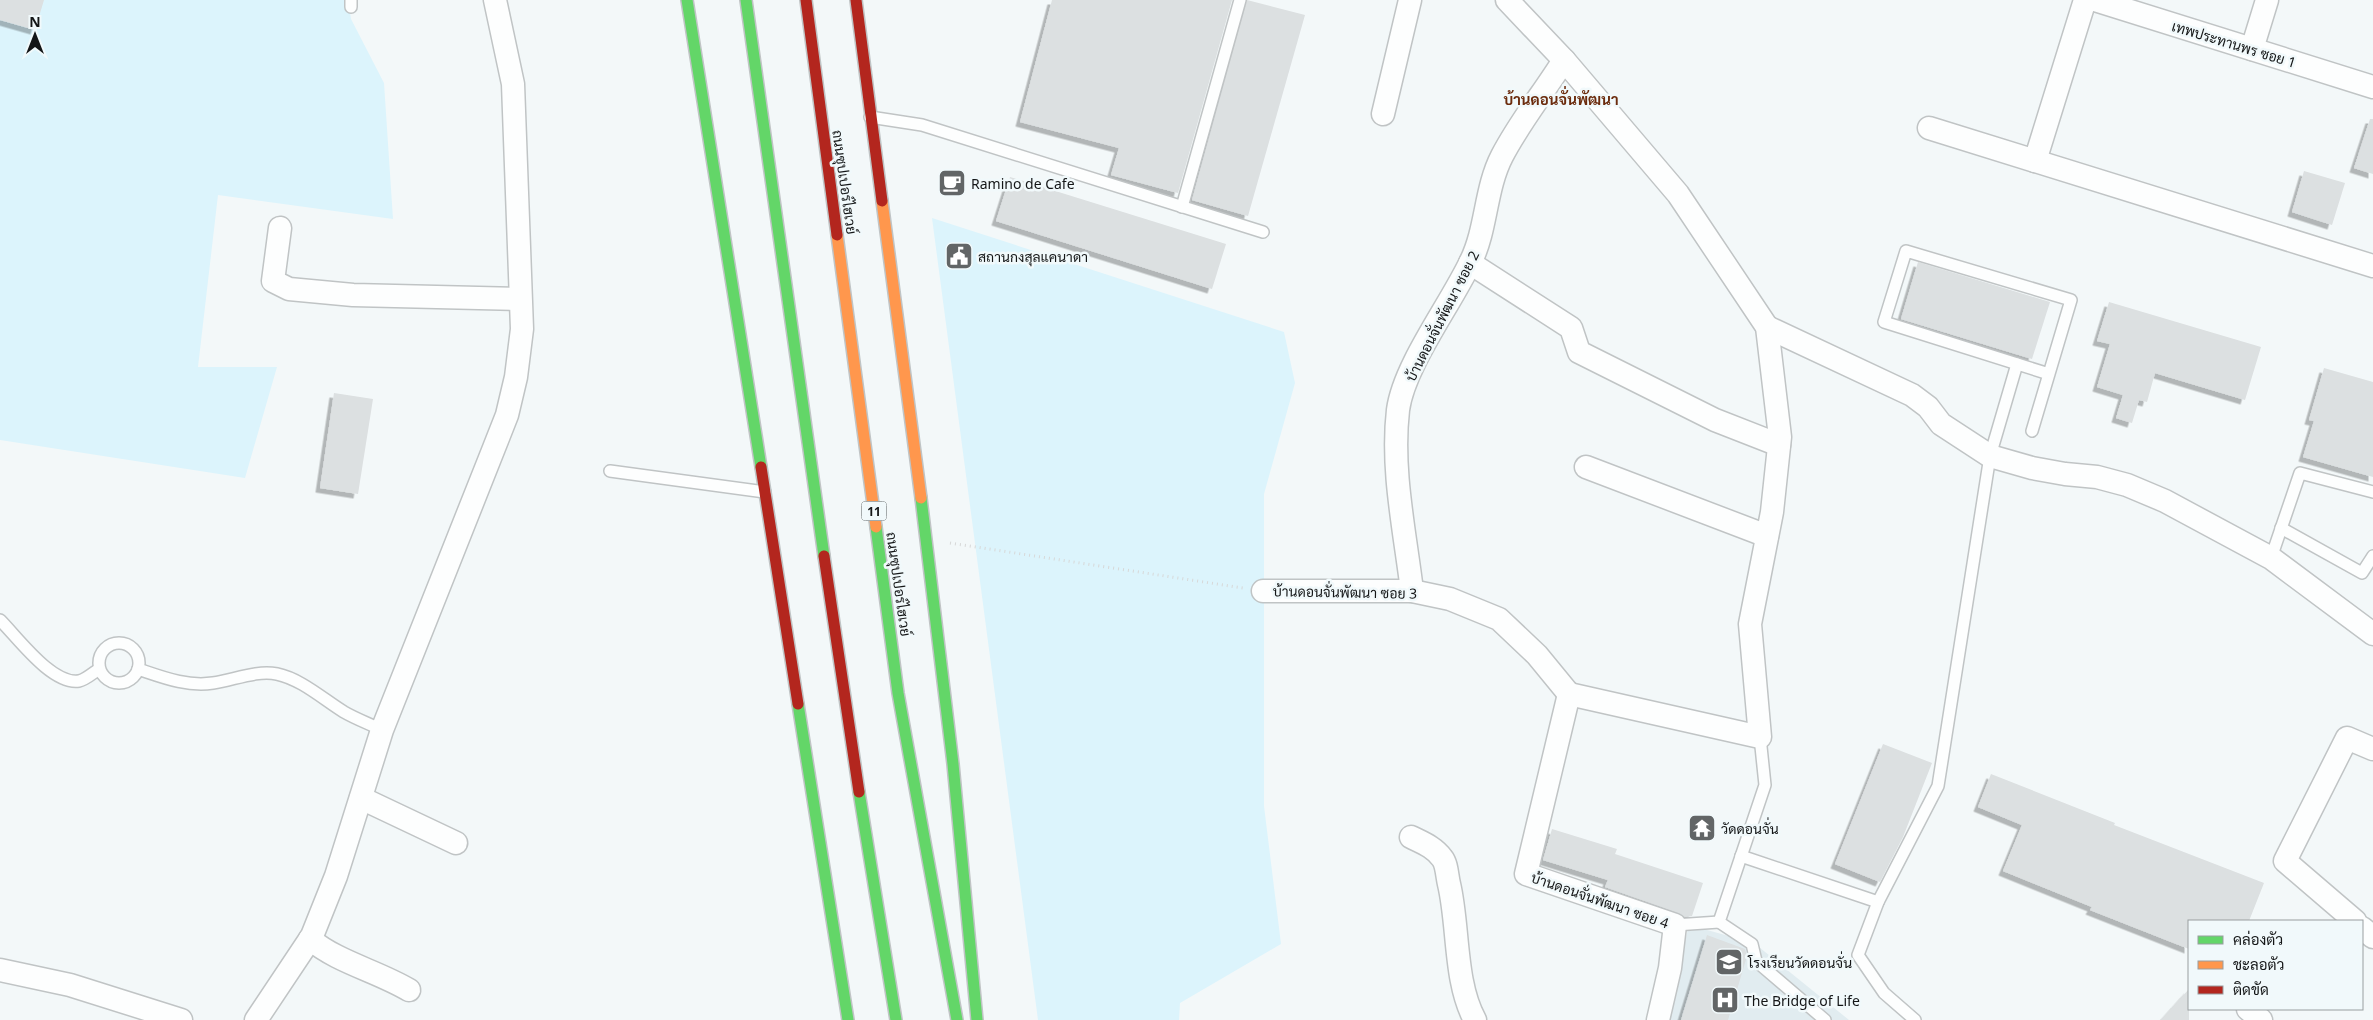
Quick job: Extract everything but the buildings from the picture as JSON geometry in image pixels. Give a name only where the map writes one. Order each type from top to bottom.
[{"type":"main road","points":[[687,0],[848,1020]]},
{"type":"main road","points":[[746,0],[844,703],[896,1020]]},
{"type":"main road","name":"ถนนซุปเปอร์ไฮเวย์","points":[[806,0],[898,692],[957,1020]]},
{"type":"main road","points":[[856,0],[927,539],[968,902],[977,1020]]},
{"type":"main road","points":[[968,902],[985,984]]},
{"type":"street","points":[[256,1020],[310,939],[336,876],[382,730],[506,415],[516,377],[522,329],[513,84],[495,0]]},
{"type":"street","points":[[1383,114],[1410,0]]},
{"type":"street","points":[[1507,0],[1564,60],[1678,194],[1766,327],[1780,437],[1767,536],[1750,624],[1760,737],[1568,694]]},
{"type":"street","points":[[2035,161],[2085,0]]},
{"type":"street","name":"เทพประทานพร ซอย 1","points":[[2095,0],[2373,87]]},
{"type":"street","points":[[2252,50],[2267,0]]},
{"type":"street","name":"บ้านดอนจั่นพัฒนา ซอย 2","points":[[1412,591],[1396,464],[1398,409],[1410,373],[1470,263],[1480,240],[1490,194],[1502,156],[1564,60]]},
{"type":"street","points":[[1929,128],[2373,266]]},
{"type":"street","points":[[280,228],[273,280],[289,289],[353,295],[520,299]]},
{"type":"street","points":[[1470,263],[1571,328],[1579,352],[1715,420],[1779,445]]},
{"type":"street","points":[[1766,327],[1912,395],[1928,407],[1941,424],[1990,456],[2032,468],[2097,477],[2127,485],[2165,502],[2271,558],[2373,634]]},
{"type":"street","points":[[1586,467],[1767,536]]},
{"type":"street","name":"บ้านดอนจั่นพัฒนา ซอย 3","points":[[1263,591],[1412,591],[1450,599],[1499,619],[1538,655],[1568,694]]},
{"type":"street","name":"บ้านดอนจั่นพัฒนา ซอย 4","points":[[1568,694],[1526,874],[1675,925],[1670,968],[1658,1020]]},
{"type":"street","points":[[2353,920],[2285,861],[2347,738],[2373,749]]},
{"type":"street","points":[[361,798],[456,843]]},
{"type":"street","points":[[1411,837],[1433,848],[1444,860],[1451,893],[1462,976],[1469,1009],[1475,1020]]},
{"type":"street","points":[[2363,929],[2373,937]]},
{"type":"street","points":[[310,939],[324,951],[387,977],[409,990]]},
{"type":"street","points":[[0,970],[70,985],[181,1020]]},
{"type":"street","points":[[2249,1010],[2261,1020]]},
{"type":"lane","points":[[1182,207],[1240,0]]},
{"type":"lane","points":[[870,117],[922,126],[1263,232]]},
{"type":"lane","points":[[2032,431],[2049,374],[2070,300],[1906,251],[1884,322],[2049,374]]},
{"type":"lane","points":[[1915,1020],[1884,993],[1858,955],[1878,902],[1938,786],[1990,456],[2017,364]]},
{"type":"lane","points":[[610,471],[765,492]]},
{"type":"lane","points":[[2271,558],[2300,473],[2373,492]]},
{"type":"lane","points":[[2281,528],[2362,573],[2373,556]]},
{"type":"lane","points":[[0,620],[55,676],[68,681],[81,681],[99,669]]},
{"type":"lane","points":[[116,642],[123,643],[136,653],[139,660],[138,669],[129,680],[114,683],[107,680],[99,669],[100,655],[104,649],[116,642]]},
{"type":"lane","points":[[138,669],[169,679],[196,684],[212,683],[262,673],[276,674],[290,678],[346,713],[382,730]]},
{"type":"lane","points":[[1719,922],[1765,785],[1760,737]]},
{"type":"lane","points":[[1741,856],[1878,902]]},
{"type":"lane","points":[[1675,925],[1719,922],[1752,944],[1756,961],[1825,1020]]},
{"type":"path","points":[[927,539],[1263,591]]},
{"type":"shaded area","points":[[0,0],[348,0],[351,19],[384,83],[393,219],[218,195],[198,367],[277,367],[245,478],[0,440]]},
{"type":"shaded area","points":[[932,218],[1284,332],[1295,383],[1264,494],[1264,806],[1281,944],[1180,1003],[1179,1020],[1038,1020]]},
{"type":"shaded area","name":"โรงเรียนวัดดอนจั่น","points":[[1689,925],[1754,943],[1849,1020],[1665,1020]]},
{"type":"traffic: fast","points":[[687,0],[761,467]]},
{"type":"traffic: fast","points":[[746,0],[824,556]]},
{"type":"traffic: fast","points":[[921,498],[953,764],[977,1020]]},
{"type":"traffic: fast","points":[[876,527],[898,693],[957,1020]]},
{"type":"traffic: fast","points":[[798,704],[848,1020]]},
{"type":"traffic: fast","points":[[859,792],[896,1020]]},
{"type":"traffic: slow","points":[[882,201],[921,498]]},
{"type":"traffic: slow","points":[[837,235],[876,527]]},
{"type":"traffic: jam","points":[[806,0],[837,235]]},
{"type":"traffic: jam","points":[[856,0],[882,201]]},
{"type":"traffic: jam","points":[[761,467],[798,704]]},
{"type":"traffic: jam","points":[[824,556],[859,792]]},
{"type":"place","name":"Ramino de Cafe","points":[[952,183]]},
{"type":"place","name":"สถานกงสุลแคนาดา","points":[[959,256]]},
{"type":"place","name":"วัดดอนจั่น","points":[[1702,828]]},
{"type":"place","name":"โรงเรียนวัดดอนจั่น","points":[[1729,962]]},
{"type":"place","name":"The Bridge of Life","points":[[1725,1000]]},
{"type":"district","name":"บ้านดอนจั่นพัฒนา","points":[[1561,99]]}]
